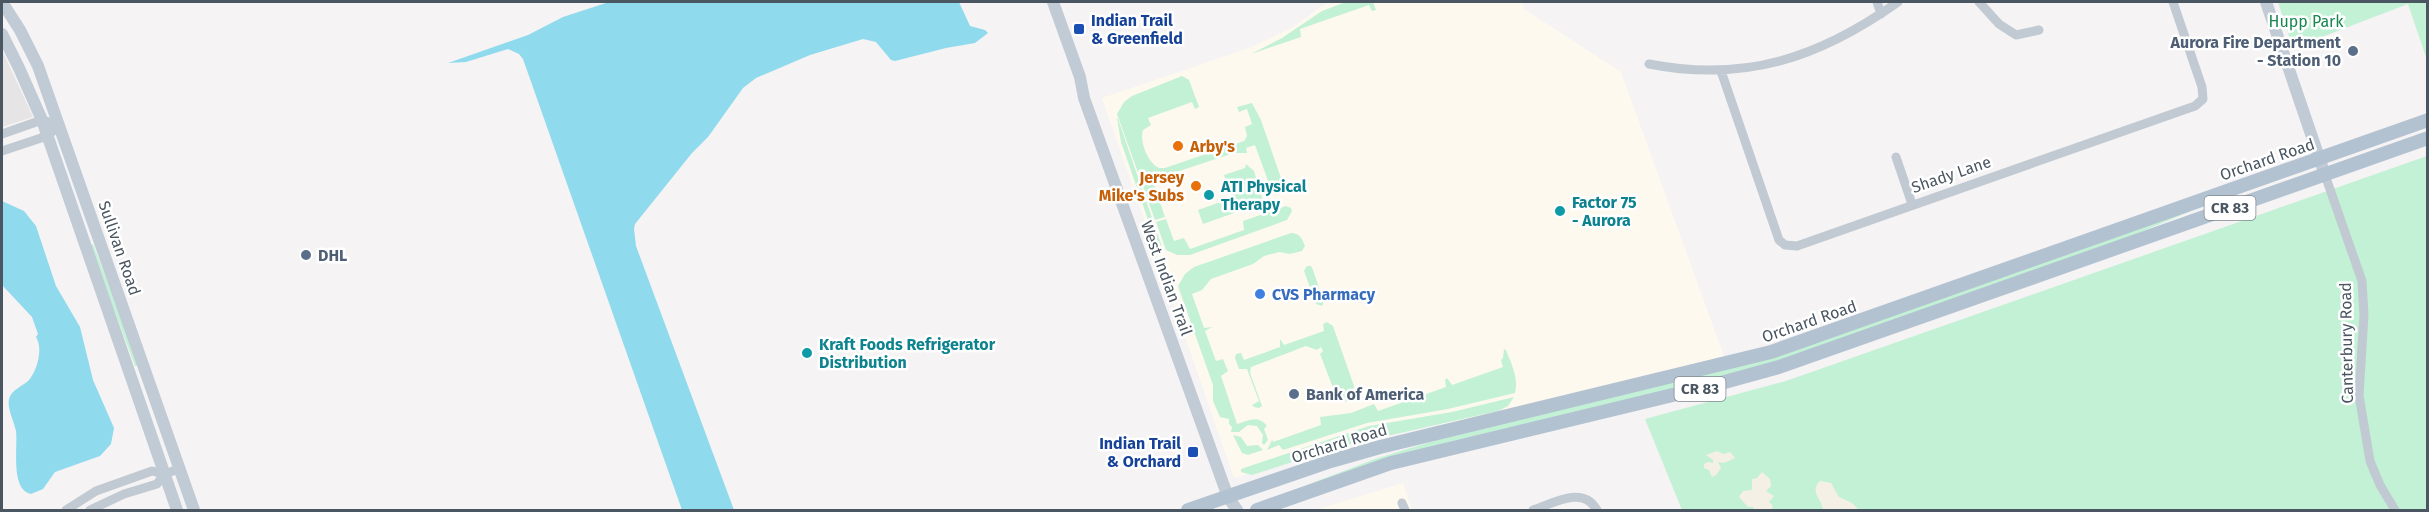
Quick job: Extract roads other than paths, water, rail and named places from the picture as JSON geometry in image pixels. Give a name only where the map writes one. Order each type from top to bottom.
[{"type":"main road","name":"Orchard Road","points":[[1188,510],[1227,504],[1331,461],[1380,447],[1770,352],[2427,120]]},
{"type":"main road","name":"Orchard Road","points":[[1257,510],[1391,463],[1710,386],[1779,367],[2427,138]]},
{"type":"street","name":"Sullivan Road","points":[[2,2],[20,30],[38,66],[194,510]]},
{"type":"street","name":"West Indian Trail","points":[[1053,2],[1088,109],[1227,504],[1237,510]]},
{"type":"street","points":[[1877,2],[1881,14]]},
{"type":"street","points":[[1649,64],[1692,71],[1721,71],[1763,66],[1802,55],[1837,41],[1898,2]]},
{"type":"street","points":[[1979,2],[2000,24],[2016,35],[2039,30]]},
{"type":"street","name":"Shady Lane","points":[[1721,71],[1779,240],[1785,245],[1797,246],[2195,106],[2203,99],[2202,87],[2173,2]]},
{"type":"street","points":[[2266,2],[2325,175]]},
{"type":"street","name":"Sullivan Road","points":[[2,34],[42,120],[177,510]]},
{"type":"street","points":[[2,134],[42,120],[60,125]]},
{"type":"street","points":[[2,151],[47,136],[60,125]]},
{"type":"street","points":[[1896,157],[1912,204]]},
{"type":"street","name":"Canterbury Road","points":[[2325,175],[2362,282],[2364,315],[2359,395],[2370,461],[2380,485],[2396,510]]},
{"type":"street","points":[[66,510],[96,491],[152,471],[164,474],[179,469]]},
{"type":"street","points":[[90,510],[124,494],[157,484],[164,474]]},
{"type":"street","points":[[1533,510],[1576,496],[1589,500],[1598,510]]},
{"type":"water","points":[[609,2],[959,2],[970,26],[988,33],[975,43],[895,61],[891,60],[876,42],[863,39],[810,55],[756,78],[743,88],[708,137],[692,153],[635,224],[636,246],[734,510],[682,510],[523,59],[519,54],[508,49],[466,62],[448,63],[528,35],[563,17]]},
{"type":"water","points":[[2,201],[24,211],[36,226],[56,286],[80,327],[93,380],[114,428],[111,444],[100,456],[55,472],[43,489],[31,494],[24,491],[18,477],[16,431],[9,399],[12,393],[29,380],[35,370],[39,353],[36,337],[38,334],[32,317],[2,285]]},
{"type":"place","name":"Indian Trail & Greenfield","points":[[1079,29]]},
{"type":"place","name":"Aurora Fire Department - Station 10","points":[[2353,51]]},
{"type":"place","name":"Arby's","points":[[1178,146]]},
{"type":"place","name":"Jersey Mike's Subs","points":[[1196,186]]},
{"type":"place","name":"ATI Physical Therapy","points":[[1209,195]]},
{"type":"place","name":"Factor 75 - Aurora","points":[[1560,211]]},
{"type":"place","name":"DHL","points":[[306,255]]},
{"type":"place","name":"CVS Pharmacy","points":[[1260,294]]},
{"type":"place","name":"Kraft Foods Refrigerator Distribution","points":[[807,353]]},
{"type":"place","name":"Bank of America","points":[[1294,394]]},
{"type":"place","name":"Indian Trail & Orchard","points":[[1193,452]]},
{"type":"park label","name":"Hupp Park","points":[[2306,21]]}]
